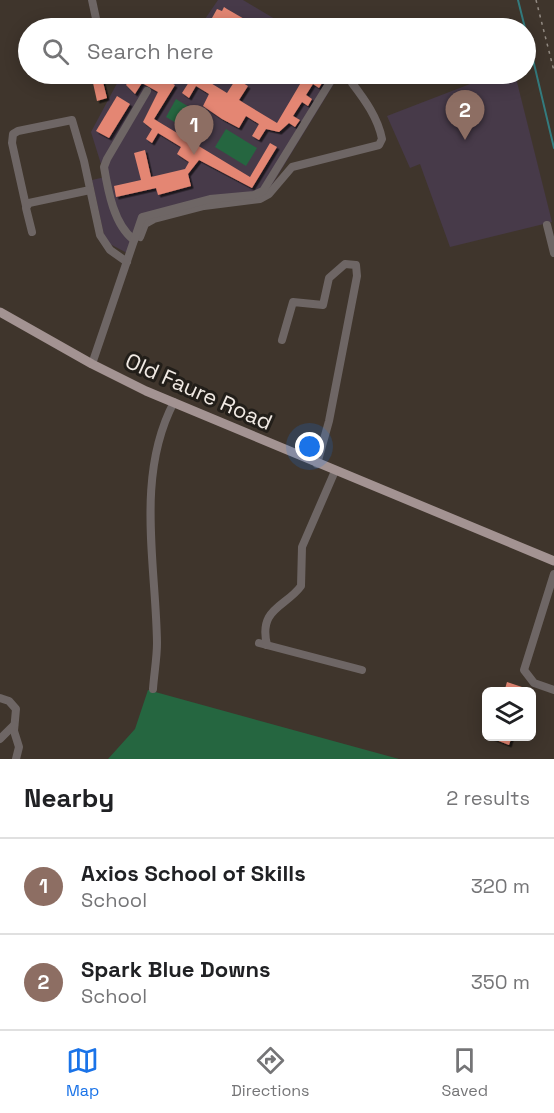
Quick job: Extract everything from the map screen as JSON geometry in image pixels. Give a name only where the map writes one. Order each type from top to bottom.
[{"type":"main road","name":"Old Faure Road","points":[[0,312],[92,364],[174,402],[317,464],[554,561]]},
{"type":"street","points":[[92,0],[96,18]]},
{"type":"street","points":[[92,364],[141,220],[146,215],[210,199],[254,195],[263,191],[329,84]]},
{"type":"street","points":[[127,262],[135,251],[145,224],[154,219],[210,205],[260,199],[269,194],[289,169],[379,145],[382,139],[380,131],[365,100],[353,84]]},
{"type":"street","points":[[134,240],[125,233],[118,220],[104,167],[106,159],[147,91]]},
{"type":"street","points":[[32,232],[12,143],[13,134],[18,131],[73,121],[104,244],[127,262]]},
{"type":"street","points":[[26,206],[29,203],[90,190]]},
{"type":"street","points":[[547,225],[554,253]]},
{"type":"street","points":[[282,340],[293,302],[323,305],[332,274],[345,264],[356,266],[357,276],[331,410],[317,464]]},
{"type":"street","points":[[153,689],[157,646],[151,549],[154,461],[165,419],[174,402]]},
{"type":"street","points":[[334,471],[302,547],[300,586],[270,614],[263,644],[362,670]]},
{"type":"street","points":[[554,574],[524,670],[534,683],[554,690]]},
{"type":"street","points":[[0,698],[15,706],[17,712],[14,725],[19,744],[16,759]]},
{"type":"street","points":[[0,739],[14,725]]},
{"type":"path","points":[[536,0],[554,71]]},
{"type":"shaded area","points":[[218,0],[243,0],[273,18],[206,18]]},
{"type":"shaded area","points":[[117,84],[334,84],[270,188],[146,218],[127,253],[108,243],[104,235],[92,180],[105,177],[91,132]]},
{"type":"shaded area","points":[[470,84],[518,84],[552,222],[450,247],[420,164],[410,168],[387,116]]},
{"type":"green space","points":[[176,99],[207,118],[196,135],[166,117]]},
{"type":"green space","points":[[226,129],[257,148],[246,166],[215,147]]},
{"type":"green space","points":[[148,690],[399,759],[108,759],[135,729]]},
{"type":"building","points":[[224,7],[243,18],[212,18],[217,9],[222,11]]},
{"type":"building","points":[[93,84],[104,84],[107,98],[97,101]]},
{"type":"building","points":[[127,84],[141,84],[135,94]]},
{"type":"building","points":[[144,84],[175,85],[154,119],[250,177],[270,143],[277,147],[252,188],[199,160],[188,174],[191,186],[158,195],[156,188],[116,197],[114,186],[141,180],[134,153],[145,150],[151,177],[185,169],[189,162],[177,154],[181,147],[158,133],[152,143],[146,139],[152,129],[143,122],[158,92]]},
{"type":"building","points":[[188,84],[212,84],[227,93],[233,84],[245,84],[248,86],[239,100],[277,123],[300,84],[313,84],[306,95],[312,99],[308,106],[302,102],[293,116],[300,120],[295,127],[289,123],[279,132],[266,129],[259,140],[252,136],[259,124],[246,116],[239,128],[203,106],[209,94],[196,86],[189,98],[182,93]]},
{"type":"building","points":[[117,96],[130,104],[109,138],[96,131]]},
{"type":"building","points":[[507,682],[522,687],[506,687]]},
{"type":"building","points":[[499,741],[510,741],[509,745]]},
{"type":"waterway","points":[[518,0],[522,18]]},
{"type":"waterway","points":[[536,72],[554,148]]},
{"type":"place","name":"Spark Blue Downs","points":[[465,140]]},
{"type":"place","name":"Axios School of Skills","points":[[194,155]]}]
